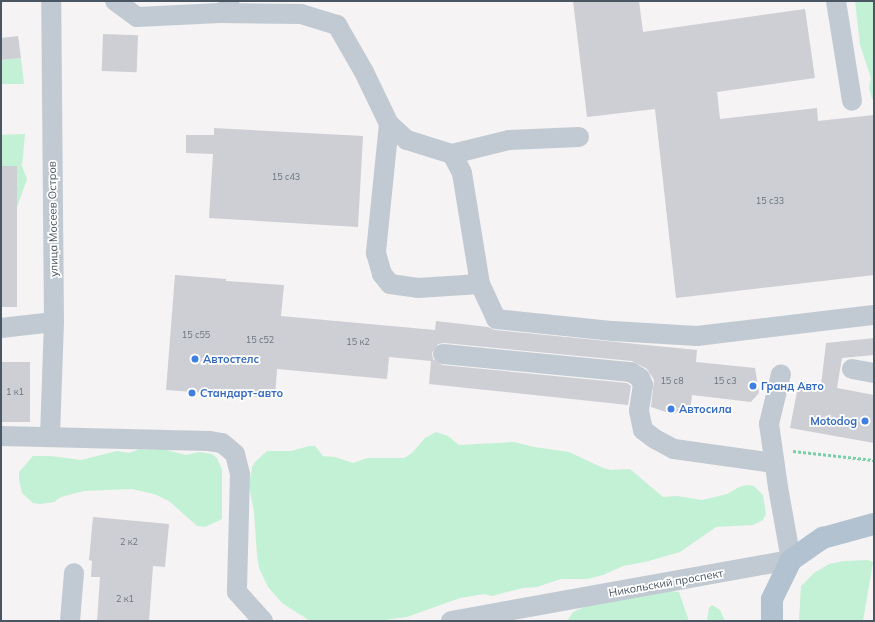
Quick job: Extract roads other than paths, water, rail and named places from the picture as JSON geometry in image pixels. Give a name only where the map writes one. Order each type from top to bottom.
[{"type":"main road","name":"Никольский проспект","points":[[791,560],[823,538],[874,524]]},
{"type":"main road","points":[[772,621],[772,599],[791,560]]},
{"type":"street","name":"улица Мосеев Остров","points":[[50,436],[54,322],[51,1]]},
{"type":"street","points":[[115,1],[138,17],[220,13],[301,14],[337,25],[364,72],[389,124],[407,140],[452,154],[509,140],[579,137]]},
{"type":"street","points":[[220,13],[240,1]]},
{"type":"street","points":[[836,1],[852,102]]},
{"type":"street","points":[[389,124],[376,253],[382,274],[390,284],[418,288],[480,284]]},
{"type":"street","points":[[452,154],[462,173],[480,284],[496,319],[614,331],[697,336],[874,315]]},
{"type":"street","points":[[1,328],[54,322]]},
{"type":"street","points":[[443,354],[631,372],[640,378],[643,385],[638,411],[643,430],[655,439],[674,449],[773,456]]},
{"type":"street","points":[[852,369],[874,373]]},
{"type":"street","points":[[781,374],[769,424],[791,560]]},
{"type":"street","points":[[1,436],[209,441],[222,443],[235,454],[240,474],[237,592],[263,621]]},
{"type":"street","name":"Никольский проспект","points":[[451,621],[472,619],[791,560]]},
{"type":"street","points":[[70,621],[74,573]]},
{"type":"place","name":"Автостелс","points":[[195,359]]},
{"type":"place","name":"Гранд Авто","points":[[753,386]]},
{"type":"place","name":"Стандарт-авто","points":[[192,393]]},
{"type":"place","name":"Автосила","points":[[671,409]]},
{"type":"place","name":"Motodog","points":[[865,421]]}]
